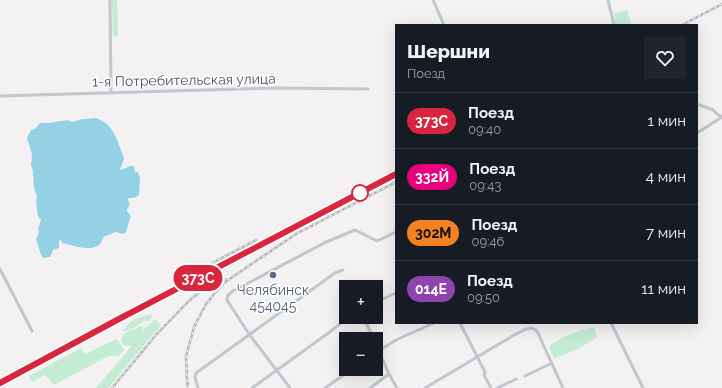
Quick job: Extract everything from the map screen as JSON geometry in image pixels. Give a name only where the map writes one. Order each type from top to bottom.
[{"type":"street","points":[[110,0],[112,93]]},
{"type":"street","points":[[433,0],[444,24]]},
{"type":"street","points":[[608,0],[614,24]]},
{"type":"street","name":"1-я Потребительская улица","points":[[0,96],[274,88],[368,89]]},
{"type":"street","points":[[698,104],[713,110],[722,117],[698,132]]},
{"type":"street","points":[[290,388],[227,300],[228,295],[326,242],[355,230],[377,241],[395,232]]},
{"type":"street","points":[[0,269],[32,331]]},
{"type":"street","points":[[198,388],[195,377],[196,372],[334,273],[343,270]]},
{"type":"street","points":[[383,299],[395,293]]},
{"type":"street","points":[[252,388],[340,324]]},
{"type":"street","points":[[383,348],[402,337],[432,324]]},
{"type":"street","points":[[461,324],[485,372],[484,375],[491,388]]},
{"type":"street","points":[[532,328],[534,324]]},
{"type":"street","points":[[611,324],[643,388]]},
{"type":"street","points":[[425,388],[514,335],[526,329],[532,328],[538,331],[563,388]]},
{"type":"street","points":[[383,361],[397,388]]},
{"type":"street","points":[[525,376],[552,363]]},
{"type":"street","points":[[370,388],[390,374]]},
{"type":"street","points":[[325,388],[342,376]]},
{"type":"street","points":[[497,388],[516,379]]},
{"type":"green space","points":[[112,0],[117,0],[118,36],[113,37]]},
{"type":"green space","points":[[627,10],[631,23],[616,24],[614,13]]},
{"type":"green space","points":[[151,314],[153,316],[149,321],[143,321],[127,331],[122,331],[135,319]]},
{"type":"green space","points":[[155,319],[161,325],[108,388],[96,388],[131,346],[123,345],[121,340],[125,333],[142,326],[141,332]]},
{"type":"green space","points":[[594,327],[597,337],[580,348],[554,359],[549,346],[554,342],[576,332]]},
{"type":"green space","points":[[117,339],[124,350],[118,356],[108,356],[54,385],[45,375],[32,382],[29,376],[81,348],[85,354]]},
{"type":"water","points":[[96,118],[111,129],[117,140],[124,158],[120,169],[134,166],[135,172],[138,172],[140,178],[139,195],[128,199],[130,205],[127,211],[131,216],[127,230],[124,234],[115,232],[105,236],[99,245],[91,248],[62,243],[60,240],[59,248],[53,250],[50,257],[43,258],[36,239],[39,233],[38,229],[41,220],[38,216],[36,202],[37,196],[34,188],[33,171],[31,165],[32,154],[27,138],[31,130],[35,129],[40,123],[68,120],[72,122]]},
{"type":"railway","points":[[684,24],[722,4]]},
{"type":"railway","points":[[0,383],[395,175]]},
{"type":"railway","points":[[188,388],[186,356],[194,327],[206,304],[224,283],[296,234],[395,183]]},
{"type":"railway","points":[[193,276],[216,261],[256,240]]},
{"type":"railway","points":[[112,388],[156,335],[191,299],[203,290],[225,279]]},
{"type":"train","name":"373C","points":[[0,383],[395,175]]},
{"type":"place","name":"Челябинск 454045","points":[[273,275]]}]
